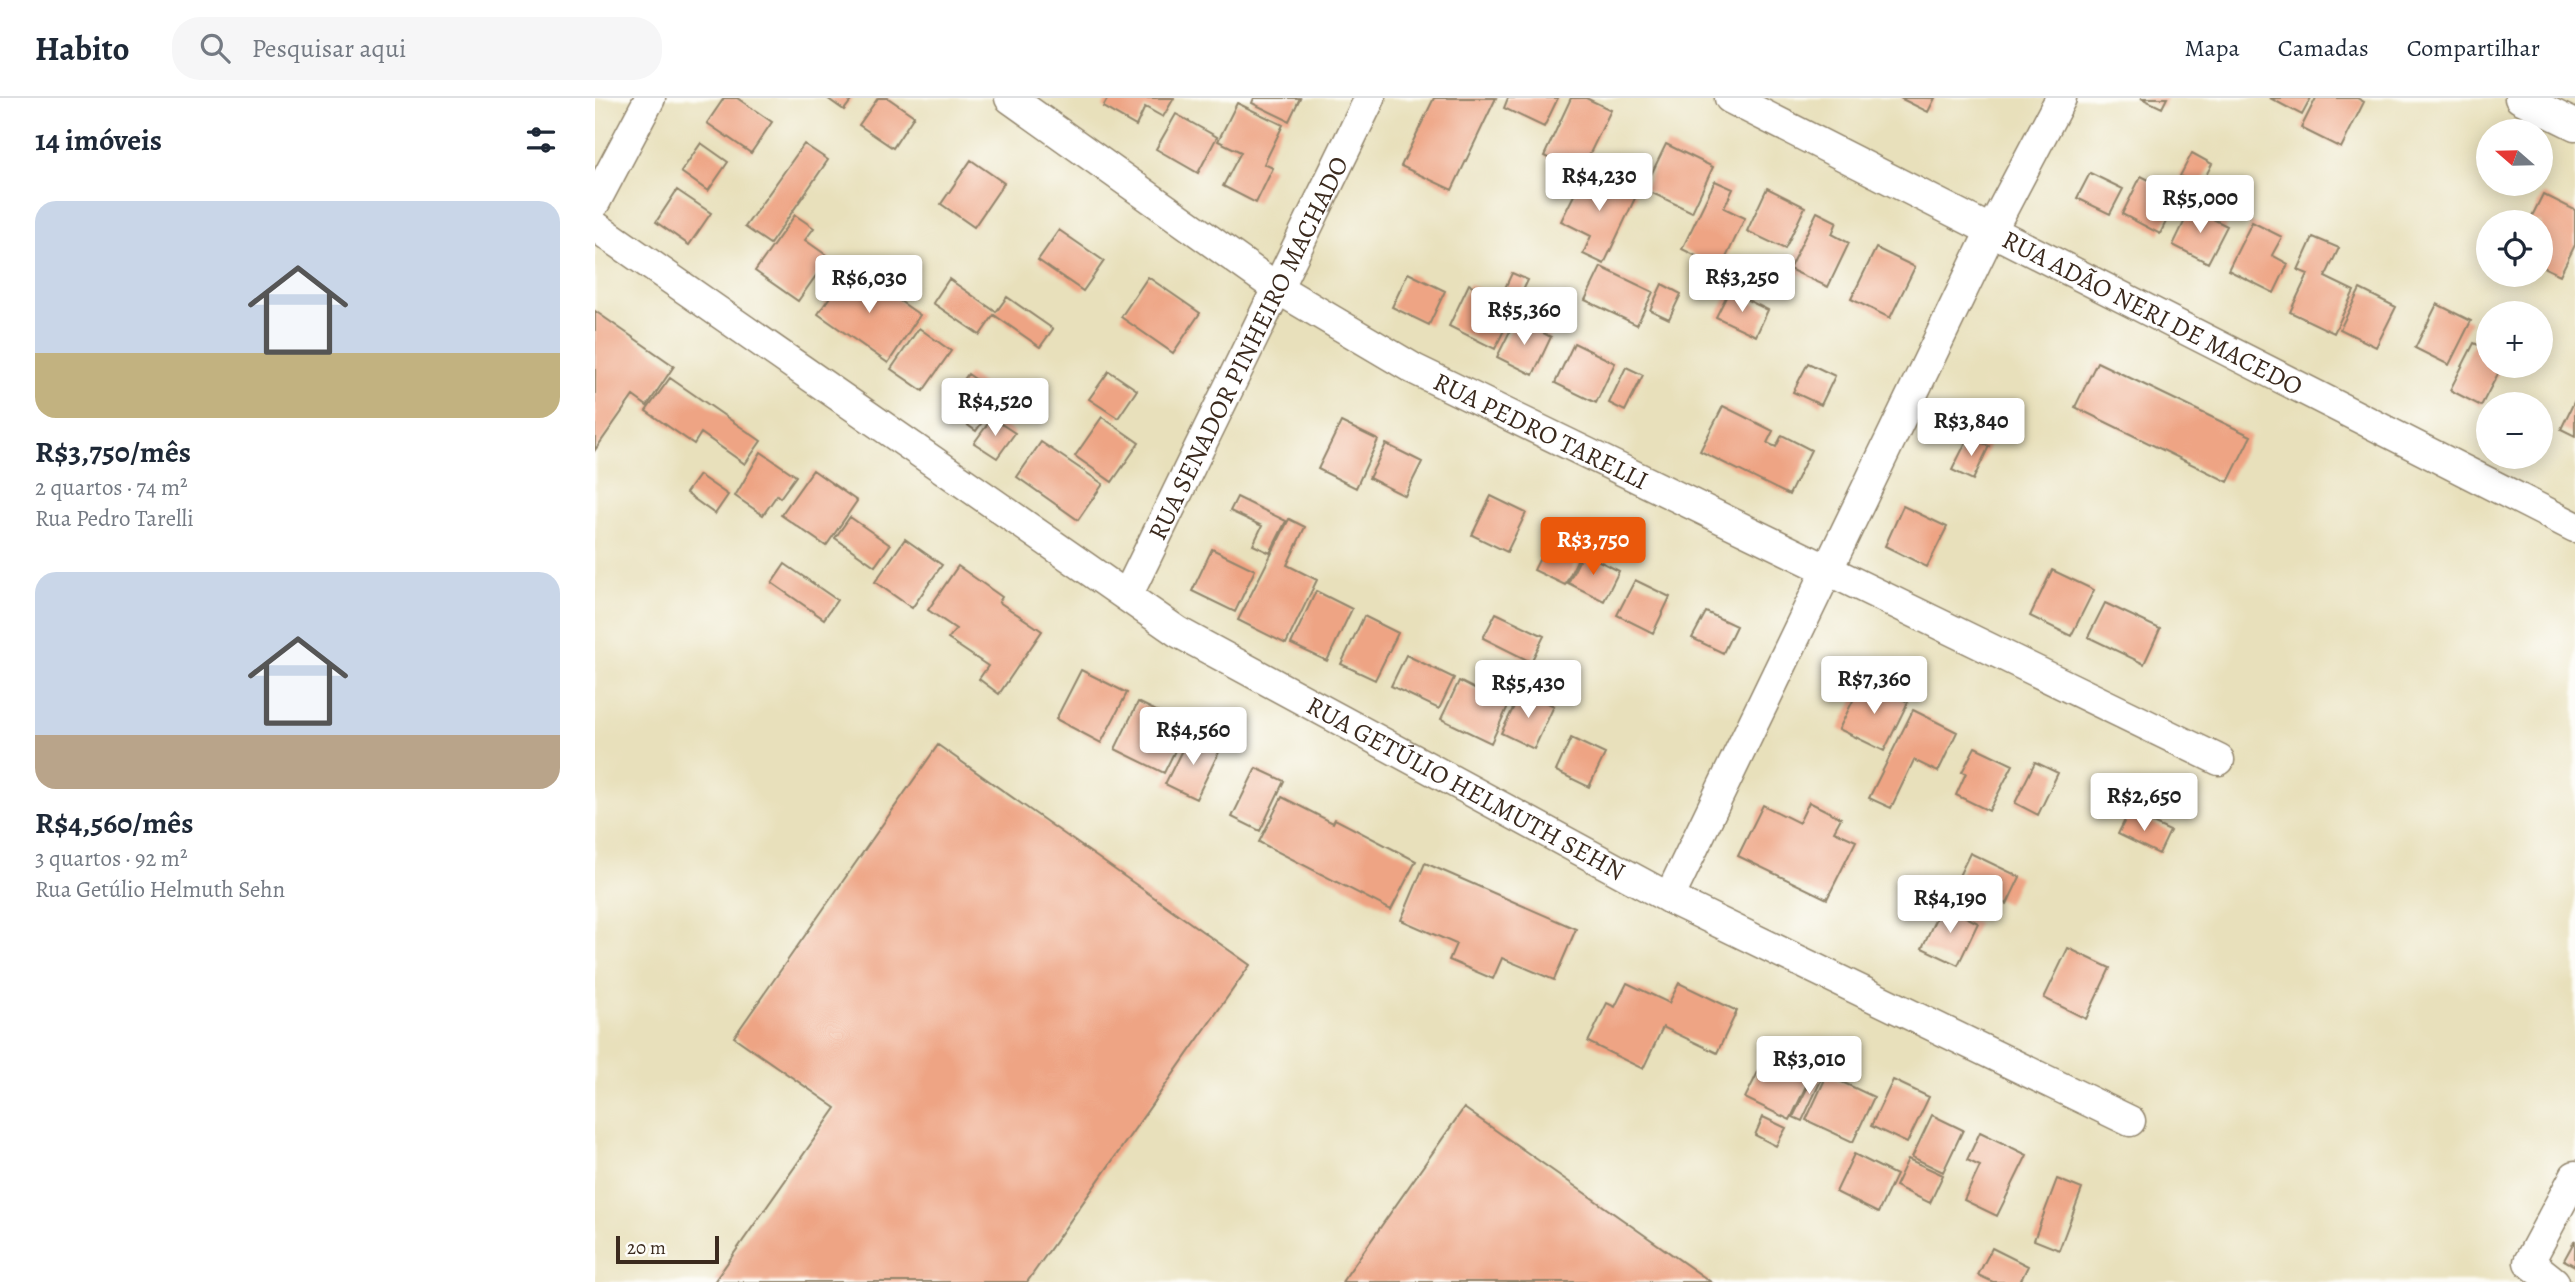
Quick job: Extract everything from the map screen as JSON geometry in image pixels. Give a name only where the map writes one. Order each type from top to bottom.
[{"type":"street","points":[[595,202],[650,98]]},
{"type":"street","name":"RUA PEDRO TARELLI","points":[[1010,98],[1277,288],[1414,369],[2219,760]]},
{"type":"street","name":"RUA SENADOR PINHEIRO MACHADO","points":[[1127,596],[1370,98]]},
{"type":"street","name":"RUA ADÃO NERI DE MACEDO","points":[[1730,98],[2575,527]]},
{"type":"street","points":[[1669,898],[1991,230],[2061,98]]},
{"type":"street","points":[[2520,98],[2575,125]]},
{"type":"street","name":"RUA GETÚLIO HELMUTH SEHN","points":[[595,226],[1178,632],[1669,898],[2130,1121]]},
{"type":"street","points":[[2554,1282],[2529,1262],[2575,1176]]},
{"type":"building","points":[[724,98],[737,98],[772,122],[751,153],[707,123]]},
{"type":"building","points":[[827,98],[853,98],[844,110]]},
{"type":"building","points":[[878,98],[888,98],[914,116],[893,148],[859,125]]},
{"type":"building","points":[[1108,98],[1174,98],[1163,117],[1145,107],[1136,126],[1103,107]]},
{"type":"building","points":[[1254,98],[1300,98],[1289,121],[1252,103]]},
{"type":"building","points":[[1434,98],[1496,98],[1452,190],[1401,166]]},
{"type":"building","points":[[1508,98],[1558,98],[1544,127],[1504,108]]},
{"type":"building","points":[[1571,98],[1586,98],[1611,110],[1580,174],[1544,156]]},
{"type":"building","points":[[1900,98],[1935,98],[1928,112]]},
{"type":"building","points":[[2141,98],[2167,98],[2162,108]]},
{"type":"building","points":[[2270,98],[2311,98],[2302,115]]},
{"type":"building","points":[[2316,98],[2357,98],[2364,102],[2341,148],[2301,128]]},
{"type":"building","points":[[1237,103],[1283,125],[1264,164],[1273,168],[1256,203],[1223,186],[1241,152],[1218,141]]},
{"type":"building","points":[[1176,114],[1217,137],[1198,173],[1156,149]]},
{"type":"building","points":[[701,143],[728,162],[708,191],[681,172]]},
{"type":"building","points":[[804,144],[828,160],[770,244],[745,227]]},
{"type":"building","points":[[1666,144],[1713,167],[1692,212],[1644,189]]},
{"type":"building","points":[[2192,153],[2212,164],[2200,187],[2180,176]]},
{"type":"building","points":[[971,160],[1004,183],[974,227],[941,204]]},
{"type":"building","points":[[1587,169],[1637,194],[1604,264],[1583,254],[1591,236],[1561,221]]},
{"type":"building","points":[[2090,173],[2123,189],[2110,214],[2077,198]]},
{"type":"building","points":[[2141,176],[2179,195],[2160,234],[2122,214]]},
{"type":"building","points":[[1715,181],[1733,189],[1724,208],[1745,218],[1721,268],[1682,249]]},
{"type":"building","points":[[1767,188],[1805,207],[1785,249],[1747,231]]},
{"type":"building","points":[[677,190],[711,213],[689,245],[656,222]]},
{"type":"building","points":[[2542,196],[2547,196],[2575,210],[2575,245],[2560,275],[2553,272],[2553,210],[2535,210]]},
{"type":"building","points":[[2191,208],[2227,226],[2208,263],[2173,245]]},
{"type":"building","points":[[1817,212],[1837,222],[1832,234],[1849,243],[1828,287],[1789,269]]},
{"type":"building","points":[[795,215],[814,228],[805,240],[829,257],[798,301],[755,271]]},
{"type":"building","points":[[2252,222],[2282,237],[2272,255],[2288,264],[2274,293],[2228,270]]},
{"type":"building","points":[[1059,230],[1104,261],[1083,291],[1038,260]]},
{"type":"building","points":[[2313,237],[2339,248],[2325,277],[2354,291],[2334,333],[2290,312],[2308,274],[2298,270]]},
{"type":"building","points":[[1876,248],[1915,267],[1890,318],[1851,299]]},
{"type":"building","points":[[851,267],[920,315],[888,363],[818,314]]},
{"type":"building","points":[[1601,267],[1653,292],[1637,325],[1585,300]]},
{"type":"building","points":[[1408,273],[1445,291],[1429,325],[1392,307]]},
{"type":"building","points":[[1512,273],[1528,280],[1495,349],[1449,326],[1469,284],[1500,299]]},
{"type":"building","points":[[1148,277],[1200,313],[1173,353],[1121,317]]},
{"type":"building","points":[[949,279],[996,312],[1007,297],[1053,329],[1040,347],[994,315],[980,335],[933,303]]},
{"type":"building","points":[[1662,284],[1681,294],[1669,319],[1650,310]]},
{"type":"building","points":[[2360,289],[2396,307],[2376,347],[2340,329]]},
{"type":"building","points":[[1729,291],[1768,310],[1756,336],[1716,317]]},
{"type":"building","points":[[2437,304],[2471,321],[2449,365],[2415,348]]},
{"type":"building","points":[[595,311],[674,366],[647,406],[633,396],[595,450]]},
{"type":"building","points":[[1516,319],[1551,337],[1533,375],[1497,357]]},
{"type":"building","points":[[919,328],[951,351],[923,391],[891,369]]},
{"type":"building","points":[[1574,343],[1615,363],[1596,403],[1555,383]]},
{"type":"building","points":[[2474,343],[2476,344],[2476,378],[2496,378],[2488,392],[2476,392],[2476,403],[2450,390]]},
{"type":"building","points":[[2097,362],[2251,436],[2228,482],[2075,407]]},
{"type":"building","points":[[1808,363],[1835,376],[1821,405],[1793,392]]},
{"type":"building","points":[[1626,367],[1643,375],[1625,411],[1609,403]]},
{"type":"building","points":[[1109,371],[1137,390],[1118,418],[1089,399]]},
{"type":"building","points":[[968,374],[1000,396],[976,431],[944,408]]},
{"type":"building","points":[[670,378],[761,441],[745,464],[701,433],[694,444],[646,411]]},
{"type":"building","points":[[2575,400],[2575,436],[2561,429]]},
{"type":"building","points":[[1723,406],[1773,431],[1767,443],[1776,447],[1782,435],[1811,450],[1789,495],[1700,451]]},
{"type":"building","points":[[1102,417],[1139,443],[1112,482],[1075,456]]},
{"type":"building","points":[[992,418],[1015,433],[997,458],[974,443]]},
{"type":"building","points":[[1341,422],[1378,440],[1356,488],[1318,469]]},
{"type":"building","points":[[1969,436],[1989,446],[1973,480],[1952,470]]},
{"type":"building","points":[[1041,442],[1103,484],[1078,520],[1017,477]]},
{"type":"building","points":[[1386,444],[1422,462],[1405,496],[1369,478]]},
{"type":"building","points":[[761,452],[796,476],[780,498],[777,495],[763,515],[735,496]]},
{"type":"building","points":[[813,470],[857,501],[826,546],[781,515]]},
{"type":"building","points":[[699,475],[728,495],[715,514],[686,493]]},
{"type":"building","points":[[1491,496],[1526,513],[1507,552],[1472,535]]},
{"type":"building","points":[[1237,497],[1286,521],[1270,553],[1253,545],[1262,526],[1230,511]]},
{"type":"building","points":[[1903,506],[1947,527],[1927,567],[1885,546]]},
{"type":"building","points":[[850,517],[890,545],[875,566],[835,538]]},
{"type":"building","points":[[1289,519],[1305,527],[1287,565],[1317,580],[1286,644],[1238,620]]},
{"type":"building","points":[[1552,534],[1583,548],[1565,585],[1534,570]]},
{"type":"building","points":[[905,539],[942,565],[912,608],[875,582]]},
{"type":"building","points":[[1212,549],[1255,570],[1235,612],[1192,591]]},
{"type":"building","points":[[1583,553],[1619,571],[1604,601],[1568,583]]},
{"type":"building","points":[[785,564],[837,600],[824,619],[772,583]]},
{"type":"building","points":[[958,566],[1002,597],[999,602],[1042,631],[999,694],[979,679],[988,666],[948,639],[956,629],[928,610]]},
{"type":"building","points":[[2052,570],[2094,590],[2071,636],[2030,616]]},
{"type":"building","points":[[1635,580],[1670,597],[1653,633],[1617,615]]},
{"type":"building","points":[[1316,591],[1352,609],[1327,661],[1291,644]]},
{"type":"building","points":[[2105,603],[2160,629],[2144,664],[2088,637]]},
{"type":"building","points":[[1706,612],[1736,626],[1723,653],[1692,638]]},
{"type":"building","points":[[1496,613],[1544,636],[1531,662],[1483,638]]},
{"type":"building","points":[[1364,616],[1398,633],[1375,680],[1341,664]]},
{"type":"building","points":[[1406,655],[1454,678],[1439,709],[1391,686]]},
{"type":"building","points":[[1081,670],[1127,693],[1101,743],[1056,719]]},
{"type":"building","points":[[1863,680],[1908,702],[1884,751],[1839,729]]},
{"type":"building","points":[[1459,681],[1508,706],[1491,743],[1441,719]]},
{"type":"building","points":[[1522,690],[1554,706],[1534,749],[1501,733]]},
{"type":"building","points":[[1138,702],[1187,726],[1164,773],[1115,749]]},
{"type":"building","points":[[1913,710],[1957,732],[1938,772],[1914,760],[1891,808],[1869,798]]},
{"type":"building","points":[[1189,736],[1220,750],[1196,799],[1165,784]]},
{"type":"building","points":[[1571,738],[1605,754],[1589,787],[1556,771]]},
{"type":"building","points":[[938,745],[1250,965],[1027,1282],[714,1282],[836,1108],[734,1037]]},
{"type":"building","points":[[1975,747],[2013,765],[1989,811],[1956,795],[1966,773],[1962,772]]},
{"type":"building","points":[[2035,762],[2058,773],[2038,815],[2015,803]]},
{"type":"building","points":[[1256,768],[1284,781],[1260,831],[1232,817]]},
{"type":"building","points":[[1282,797],[1333,823],[1335,819],[1416,861],[1391,910],[1259,842]]},
{"type":"building","points":[[1809,802],[1841,818],[1834,831],[1856,841],[1827,899],[1738,856],[1763,805],[1799,823]]},
{"type":"building","points":[[2129,812],[2170,831],[2159,854],[2118,834]]},
{"type":"building","points":[[1970,853],[2020,877],[2007,904],[1957,880]]},
{"type":"building","points":[[1425,863],[1576,929],[1554,980],[1502,958],[1493,979],[1449,960],[1456,944],[1401,920]]},
{"type":"building","points":[[1942,905],[1978,923],[1958,965],[1922,948]]},
{"type":"building","points":[[2068,948],[2110,968],[2086,1019],[2044,998]]},
{"type":"building","points":[[1627,983],[1669,1003],[1679,983],[1737,1011],[1717,1053],[1663,1027],[1643,1069],[1588,1042],[1607,1003],[1615,1007]]},
{"type":"building","points":[[1771,1046],[1815,1067],[1790,1120],[1745,1098]]},
{"type":"building","points":[[1816,1070],[1824,1074],[1802,1121],[1793,1117]]},
{"type":"building","points":[[1827,1075],[1874,1097],[1853,1142],[1806,1120]]},
{"type":"building","points":[[1893,1080],[1929,1097],[1907,1143],[1871,1126]]},
{"type":"building","points":[[1464,1108],[1711,1282],[1342,1282]]},
{"type":"building","points":[[1932,1115],[1963,1130],[1943,1172],[1912,1157]]},
{"type":"building","points":[[1763,1117],[1786,1128],[1776,1146],[1755,1135]]},
{"type":"building","points":[[1980,1132],[2027,1155],[1997,1216],[1964,1200],[1980,1166],[1967,1160]]},
{"type":"building","points":[[1854,1154],[1896,1175],[1878,1213],[1836,1192]]},
{"type":"building","points":[[1908,1159],[1943,1175],[1930,1203],[1895,1186]]},
{"type":"building","points":[[2057,1179],[2082,1189],[2059,1250],[2034,1240]]},
{"type":"building","points":[[2575,1240],[2575,1266],[2564,1260]]},
{"type":"building","points":[[1992,1248],[2028,1266],[2020,1282],[1993,1282],[1978,1275]]}]
